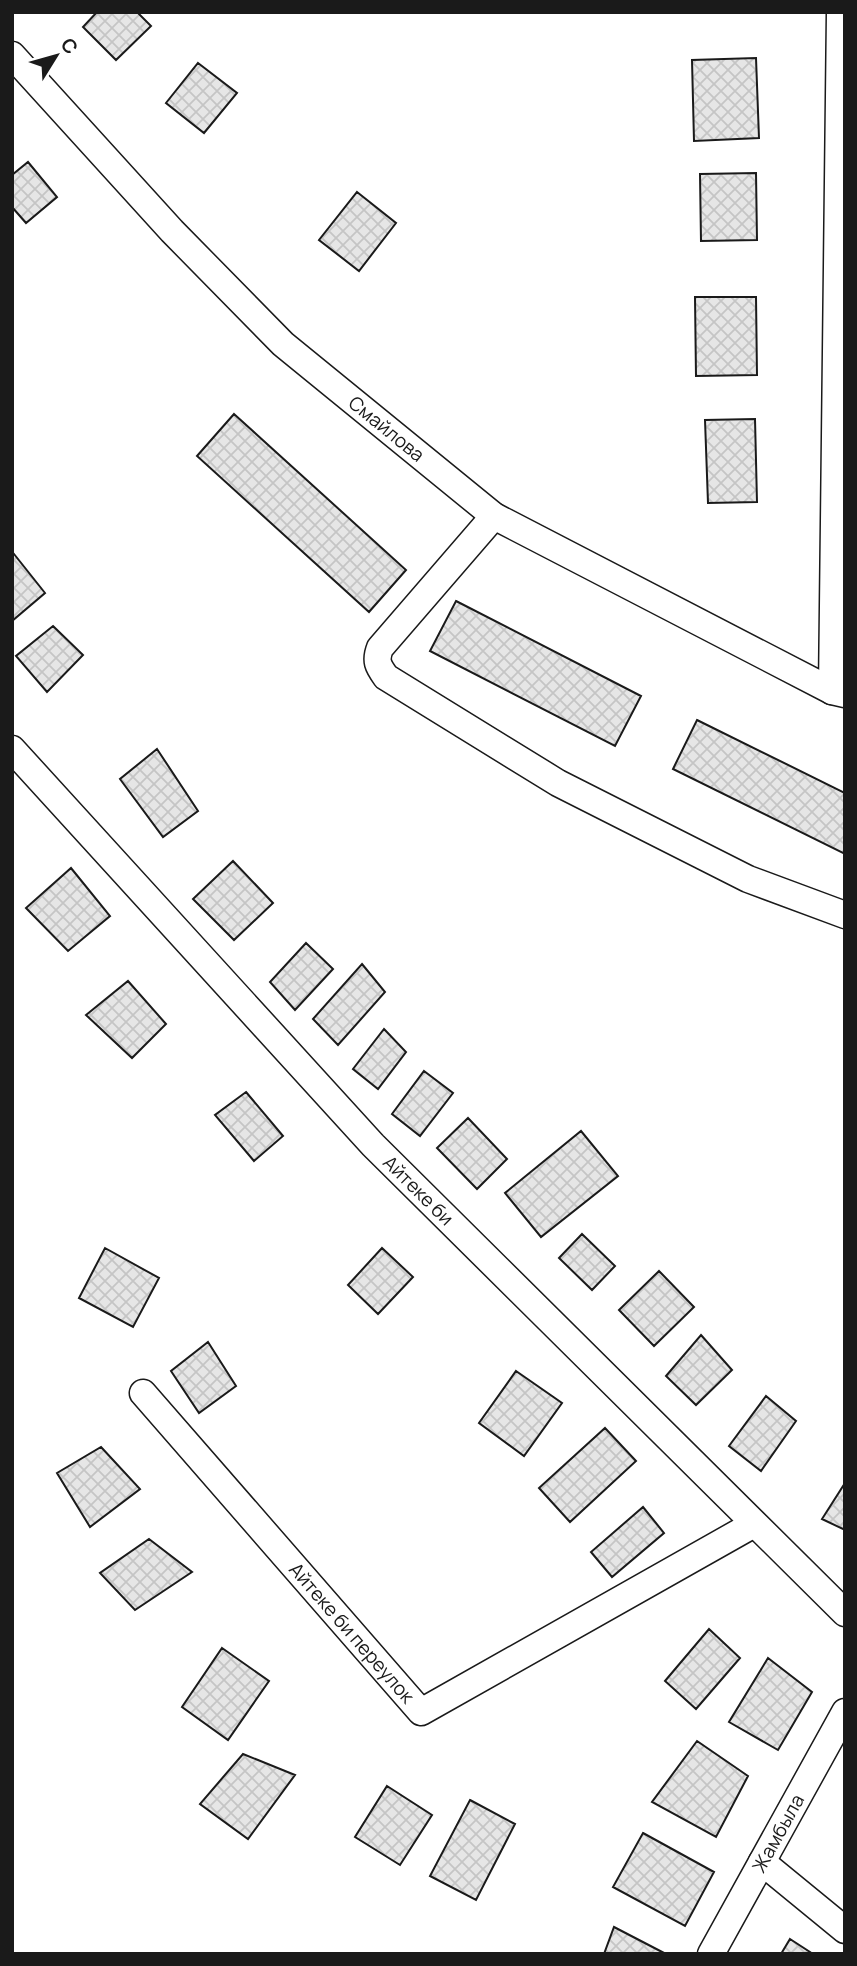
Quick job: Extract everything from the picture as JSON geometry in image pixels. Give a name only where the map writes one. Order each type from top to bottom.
[{"type":"street","points":[[838,692],[840,12]]},
{"type":"street","name":"Смайлова","points":[[12,55],[172,231],[283,344],[494,516],[838,692]]},
{"type":"street","points":[[494,516],[380,648],[378,667],[386,677],[558,783],[748,879],[845,915]]},
{"type":"street","name":"Айтеке би","points":[[12,749],[373,1145],[845,1612]]},
{"type":"street","name":"Айтеке би переулок","points":[[143,1392],[421,1712],[754,1524]]},
{"type":"street","name":"Жамбыла","points":[[711,1954],[845,1712]]},
{"type":"street","points":[[762,1862],[845,1930]]},
{"type":"building","points":[[97,12],[137,12],[151,26],[116,60],[83,27]]},
{"type":"building","points":[[756,58],[759,138],[694,141],[692,60]]},
{"type":"building","points":[[198,63],[237,93],[204,133],[166,103]]},
{"type":"building","points":[[28,162],[57,197],[26,223],[12,207],[12,175]]},
{"type":"building","points":[[756,173],[757,240],[701,241],[700,174]]},
{"type":"building","points":[[357,192],[396,223],[359,271],[319,240]]},
{"type":"building","points":[[695,297],[756,297],[757,375],[696,376]]},
{"type":"building","points":[[234,414],[406,570],[369,612],[197,456]]},
{"type":"building","points":[[755,419],[757,502],[708,503],[705,420]]},
{"type":"building","points":[[14,554],[45,593],[12,621],[12,555]]},
{"type":"building","points":[[456,601],[641,696],[615,746],[430,651]]},
{"type":"building","points":[[53,626],[83,655],[47,692],[16,656]]},
{"type":"building","points":[[697,720],[845,793],[845,854],[673,769]]},
{"type":"building","points":[[157,749],[198,811],[163,837],[120,779]]},
{"type":"building","points":[[233,861],[273,903],[234,940],[193,899]]},
{"type":"building","points":[[71,868],[110,916],[68,951],[26,908]]},
{"type":"building","points":[[306,943],[333,969],[295,1010],[270,982]]},
{"type":"building","points":[[362,964],[385,992],[338,1045],[313,1019]]},
{"type":"building","points":[[128,981],[166,1024],[132,1058],[86,1015]]},
{"type":"building","points":[[384,1029],[406,1052],[378,1089],[353,1069]]},
{"type":"building","points":[[424,1071],[453,1093],[420,1136],[392,1114]]},
{"type":"building","points":[[246,1092],[283,1136],[254,1161],[215,1115]]},
{"type":"building","points":[[468,1118],[507,1159],[477,1189],[437,1148]]},
{"type":"building","points":[[581,1131],[618,1176],[541,1237],[505,1193]]},
{"type":"building","points":[[582,1234],[615,1266],[592,1290],[559,1258]]},
{"type":"building","points":[[105,1248],[159,1278],[133,1327],[79,1298]]},
{"type":"building","points":[[382,1248],[413,1277],[378,1314],[348,1285]]},
{"type":"building","points":[[659,1271],[694,1307],[654,1346],[619,1310]]},
{"type":"building","points":[[701,1335],[732,1370],[696,1405],[666,1376]]},
{"type":"building","points":[[208,1342],[236,1386],[199,1413],[171,1371]]},
{"type":"building","points":[[516,1371],[562,1403],[524,1456],[479,1423]]},
{"type":"building","points":[[766,1396],[796,1421],[761,1471],[729,1446]]},
{"type":"building","points":[[605,1428],[636,1461],[570,1522],[539,1488]]},
{"type":"building","points":[[101,1447],[140,1489],[90,1527],[57,1473]]},
{"type":"building","points":[[845,1483],[845,1530],[822,1519]]},
{"type":"building","points":[[643,1507],[664,1533],[612,1577],[591,1552]]},
{"type":"building","points":[[149,1539],[192,1572],[135,1610],[100,1573]]},
{"type":"building","points":[[709,1629],[740,1658],[696,1709],[665,1681]]},
{"type":"building","points":[[222,1648],[269,1681],[228,1740],[182,1707]]},
{"type":"building","points":[[768,1658],[812,1692],[778,1750],[729,1722]]},
{"type":"building","points":[[697,1741],[748,1776],[716,1837],[652,1802]]},
{"type":"building","points":[[243,1754],[295,1775],[248,1839],[200,1804]]},
{"type":"building","points":[[387,1786],[432,1815],[400,1865],[355,1837]]},
{"type":"building","points":[[470,1800],[515,1824],[476,1900],[430,1876]]},
{"type":"building","points":[[643,1833],[714,1872],[685,1926],[613,1887]]},
{"type":"building","points":[[614,1927],[666,1954],[604,1954]]},
{"type":"building","points":[[790,1939],[813,1954],[781,1954]]}]
